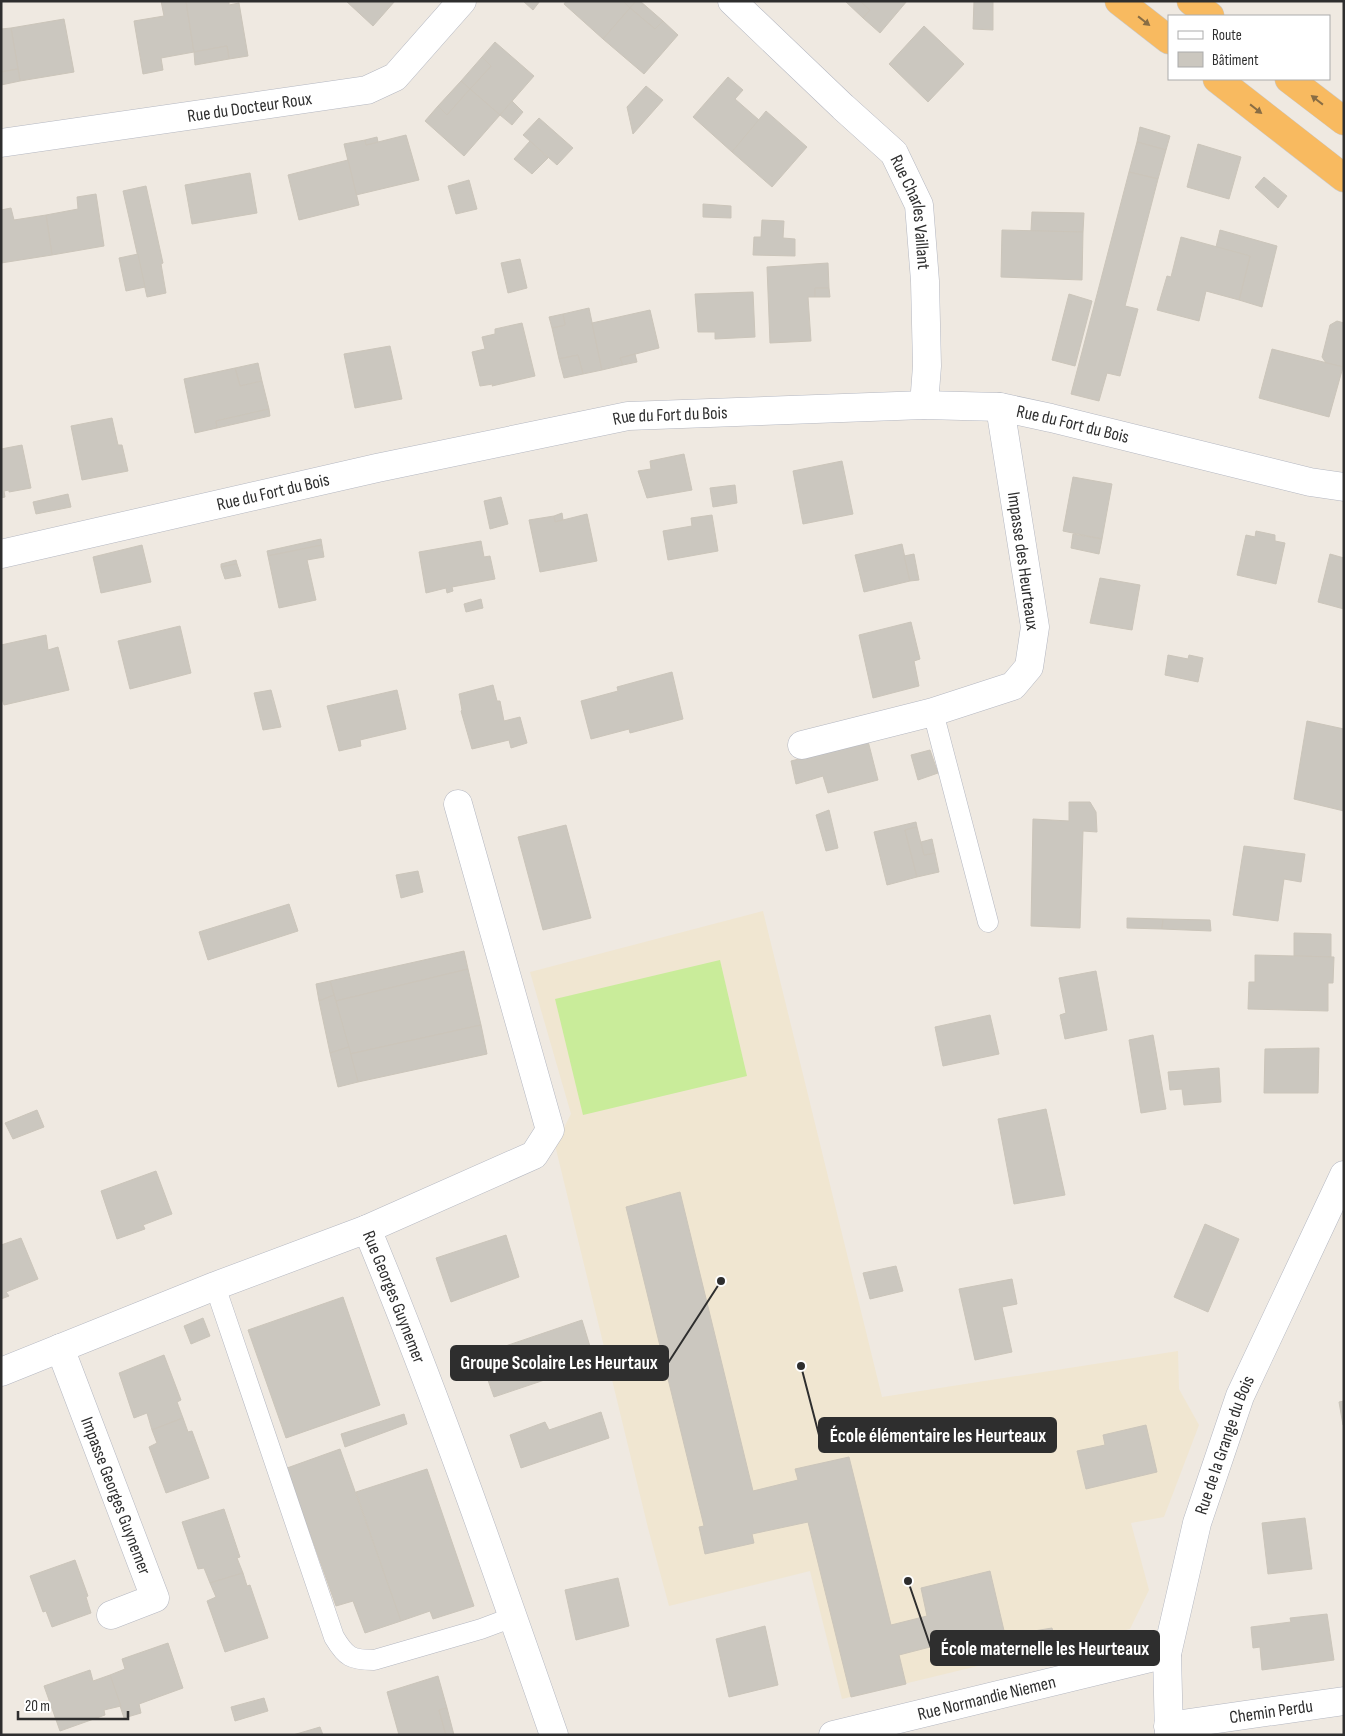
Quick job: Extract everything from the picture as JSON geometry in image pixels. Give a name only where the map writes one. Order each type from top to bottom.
[{"type":"highway","points":[[1119,1],[1168,39]]},
{"type":"highway","points":[[1191,1],[1209,15]]},
{"type":"highway","points":[[1218,80],[1344,178]]},
{"type":"highway","points":[[1290,80],[1344,121]]},
{"type":"street","name":"Rue du Docteur Roux","points":[[1,143],[367,90],[396,77],[462,1]]},
{"type":"street","name":"Rue Charles Vaillant","points":[[732,1],[894,153],[899,161],[919,205],[927,366],[924,405]]},
{"type":"street","name":"Rue du Fort du Bois","points":[[1,554],[396,464],[628,416],[924,405],[1000,407],[1310,482],[1344,487]]},
{"type":"street","name":"Impasse des Heurteaux","points":[[802,746],[934,712],[1013,686],[1029,667],[1035,627],[1000,407]]},
{"type":"street","points":[[368,1230],[534,1155],[550,1130],[458,804]]},
{"type":"street","name":"Rue de la Grange du Bois","points":[[1168,1730],[1167,1654],[1197,1523],[1240,1396],[1344,1175]]},
{"type":"street","name":"Rue Georges Guynemer","points":[[1,1372],[215,1286],[368,1230],[404,1318],[554,1735]]},
{"type":"street","name":"Impasse Georges Guynemer","points":[[60,1348],[155,1598],[112,1615]]},
{"type":"street","name":"Rue Normandie Niemen","points":[[833,1735],[1167,1654]]},
{"type":"street","name":"Chemin Perdu","points":[[1168,1730],[1344,1701]]},
{"type":"lane","points":[[934,712],[988,922]]},
{"type":"lane","points":[[215,1286],[334,1637],[342,1652],[358,1660],[374,1660],[481,1629],[513,1617]]},
{"type":"shaded area","points":[[763,911],[882,1397],[1178,1351],[1179,1389],[1199,1425],[1164,1517],[1131,1523],[1149,1590],[1130,1629],[842,1699],[810,1571],[669,1606],[648,1528],[555,1145],[571,1114],[530,972]]},
{"type":"green space","points":[[720,960],[747,1076],[583,1115],[555,999]]},
{"type":"building","points":[[161,1],[186,1],[194,52],[161,58],[163,70],[143,74],[134,21],[164,16]]},
{"type":"building","points":[[186,1],[229,1],[229,5],[239,3],[248,56],[229,59],[227,46],[194,52]]},
{"type":"building","points":[[346,1],[395,1],[373,26]]},
{"type":"building","points":[[523,1],[540,1],[533,10]]},
{"type":"building","points":[[566,1],[623,1],[630,8],[603,39],[564,4]]},
{"type":"building","points":[[623,1],[636,1],[630,8]]},
{"type":"building","points":[[636,1],[640,1],[663,21],[655,29],[630,8]]},
{"type":"building","points":[[845,1],[860,1],[870,10],[863,18]]},
{"type":"building","points":[[860,1],[907,1],[880,33],[863,18],[870,10]]},
{"type":"building","points":[[974,1],[993,1],[993,30],[973,29]]},
{"type":"building","points":[[630,8],[655,29],[663,21],[678,35],[644,74],[603,39]]},
{"type":"building","points":[[64,19],[74,72],[20,81],[11,28]]},
{"type":"building","points":[[924,26],[964,64],[928,102],[889,64]]},
{"type":"building","points":[[11,28],[18,69],[1,72],[1,29]]},
{"type":"building","points":[[495,42],[534,76],[500,115],[470,89],[491,66],[482,57]]},
{"type":"building","points":[[227,46],[229,59],[195,65],[194,52]]},
{"type":"building","points":[[482,57],[491,66],[470,89],[461,81]]},
{"type":"building","points":[[18,69],[20,81],[1,85],[1,72]]},
{"type":"building","points":[[728,77],[743,90],[735,99],[759,120],[732,152],[693,117]]},
{"type":"building","points":[[461,81],[470,89],[447,115],[438,106]]},
{"type":"building","points":[[646,86],[663,100],[633,134],[627,107]]},
{"type":"building","points":[[470,89],[500,115],[464,156],[425,121],[438,106],[447,115]]},
{"type":"building","points":[[512,101],[523,112],[512,125],[500,115]]},
{"type":"building","points":[[766,111],[807,147],[772,187],[732,152]]},
{"type":"building","points":[[539,118],[573,148],[557,165],[523,135]]},
{"type":"building","points":[[1140,127],[1170,136],[1166,150],[1137,142]]},
{"type":"building","points":[[406,135],[419,180],[356,195],[344,144],[365,140],[366,145]]},
{"type":"building","points":[[377,137],[378,142],[366,145],[365,140]]},
{"type":"building","points":[[530,141],[548,158],[532,174],[514,159]]},
{"type":"building","points":[[1137,142],[1166,150],[1158,179],[1129,172]]},
{"type":"building","points":[[1198,144],[1241,157],[1229,199],[1187,187]]},
{"type":"building","points":[[348,160],[359,205],[299,220],[288,175]]},
{"type":"building","points":[[1129,172],[1158,179],[1125,306],[1138,309],[1120,376],[1107,373],[1099,401],[1071,394]]},
{"type":"building","points":[[250,173],[257,213],[192,224],[185,185]]},
{"type":"building","points":[[1264,177],[1287,196],[1278,208],[1255,187]]},
{"type":"building","points":[[469,180],[477,209],[456,214],[448,186]]},
{"type":"building","points":[[146,186],[163,263],[161,264],[166,293],[147,297],[123,191]]},
{"type":"building","points":[[96,194],[104,246],[52,255],[46,215],[78,209],[77,197]]},
{"type":"building","points":[[703,204],[731,206],[731,218],[703,217]]},
{"type":"building","points":[[11,208],[14,220],[46,215],[52,255],[1,263],[1,210]]},
{"type":"building","points":[[1032,212],[1084,213],[1083,232],[1031,231]]},
{"type":"building","points":[[762,220],[784,221],[783,238],[795,239],[795,256],[753,255],[754,237],[761,237]]},
{"type":"building","points":[[1002,230],[1083,232],[1082,280],[1001,277]]},
{"type":"building","points":[[1220,230],[1277,246],[1262,307],[1239,300],[1250,256],[1216,247]]},
{"type":"building","points":[[1181,237],[1250,256],[1239,300],[1206,291],[1199,321],[1157,310],[1167,276],[1171,277]]},
{"type":"building","points":[[138,254],[145,287],[126,291],[119,258]]},
{"type":"building","points":[[520,259],[527,288],[508,293],[501,263]]},
{"type":"building","points":[[828,263],[829,288],[815,288],[815,297],[808,297],[811,341],[770,343],[767,267]]},
{"type":"building","points":[[815,288],[829,288],[830,297],[815,297]]},
{"type":"building","points":[[753,292],[755,337],[715,339],[715,332],[698,332],[695,294]]},
{"type":"building","points":[[1069,294],[1092,301],[1075,366],[1052,360]]},
{"type":"building","points":[[589,308],[602,370],[583,374],[578,355],[559,359],[552,328],[565,325],[563,314]]},
{"type":"building","points":[[650,310],[659,348],[620,358],[623,365],[602,370],[592,323]]},
{"type":"building","points":[[563,314],[565,325],[552,328],[549,317]]},
{"type":"building","points":[[1337,321],[1344,323],[1343,367],[1326,363],[1322,357],[1330,325]]},
{"type":"building","points":[[522,323],[535,376],[492,386],[493,384],[480,386],[472,352],[485,349],[482,337],[495,334],[495,329]]},
{"type":"building","points":[[390,346],[402,399],[355,408],[344,354]]},
{"type":"building","points":[[1272,349],[1343,367],[1329,417],[1259,398]]},
{"type":"building","points":[[635,354],[637,362],[623,365],[620,358]]},
{"type":"building","points":[[578,355],[583,374],[564,378],[559,359]]},
{"type":"building","points":[[258,363],[262,381],[240,386],[235,368]]},
{"type":"building","points":[[235,368],[240,386],[262,381],[269,409],[216,421],[217,428],[195,433],[184,379]]},
{"type":"building","points":[[269,409],[270,416],[217,428],[216,421]]},
{"type":"building","points":[[112,418],[118,445],[122,445],[128,471],[82,480],[71,426]]},
{"type":"building","points":[[22,445],[31,488],[9,492],[9,490],[4,491],[5,497],[1,498],[1,449]]},
{"type":"building","points":[[684,454],[692,490],[647,498],[638,471],[651,469],[650,461]]},
{"type":"building","points":[[842,461],[853,514],[803,524],[793,471]]},
{"type":"building","points":[[1073,477],[1112,484],[1102,539],[1063,531]]},
{"type":"building","points":[[735,485],[737,503],[713,507],[710,488]]},
{"type":"building","points":[[68,494],[71,507],[36,514],[33,502]]},
{"type":"building","points":[[501,497],[508,524],[490,529],[484,501]]},
{"type":"building","points":[[562,513],[563,520],[555,522],[554,516]]},
{"type":"building","points":[[587,514],[597,561],[540,572],[529,520],[554,516],[555,522]]},
{"type":"building","points":[[712,515],[718,551],[668,560],[663,531],[692,526],[691,518]]},
{"type":"building","points":[[1256,531],[1275,535],[1275,541],[1285,543],[1276,584],[1237,575],[1246,535],[1255,537]]},
{"type":"building","points":[[1073,534],[1102,539],[1099,554],[1071,548]]},
{"type":"building","points":[[321,539],[322,545],[268,556],[267,551]]},
{"type":"building","points":[[481,541],[484,557],[490,556],[495,579],[452,587],[453,591],[447,593],[446,588],[426,593],[419,552]]},
{"type":"building","points":[[902,544],[910,581],[864,592],[855,555]]},
{"type":"building","points":[[142,545],[151,582],[101,593],[93,557]]},
{"type":"building","points":[[322,545],[324,557],[307,560],[316,600],[279,608],[268,556]]},
{"type":"building","points":[[914,554],[919,580],[910,581],[904,556]]},
{"type":"building","points":[[1330,554],[1344,558],[1344,609],[1318,602]]},
{"type":"building","points":[[236,560],[237,564],[221,567],[221,564]]},
{"type":"building","points":[[237,564],[241,576],[225,579],[221,567]]},
{"type":"building","points":[[1100,578],[1140,585],[1132,630],[1090,623]]},
{"type":"building","points":[[481,599],[483,608],[466,612],[464,604]]},
{"type":"building","points":[[911,622],[920,659],[914,661],[919,686],[873,698],[859,635]]},
{"type":"building","points":[[180,626],[191,673],[130,689],[118,641]]},
{"type":"building","points":[[46,635],[48,650],[58,647],[69,690],[4,705],[1,696],[1,645]]},
{"type":"building","points":[[1168,655],[1188,659],[1189,655],[1203,658],[1198,682],[1165,675]]},
{"type":"building","points":[[672,672],[683,719],[630,733],[629,729],[591,739],[581,701],[618,691],[617,687]]},
{"type":"building","points":[[493,685],[497,701],[500,701],[504,721],[520,717],[527,743],[511,748],[509,740],[472,749],[461,711],[459,694]]},
{"type":"building","points":[[271,690],[281,727],[263,730],[254,693]]},
{"type":"building","points":[[397,690],[406,729],[360,740],[361,746],[339,751],[327,706]]},
{"type":"building","points":[[1307,721],[1344,729],[1344,811],[1294,799]]},
{"type":"building","points":[[868,741],[878,780],[828,793],[823,776],[796,784],[791,761]]},
{"type":"building","points":[[930,750],[938,773],[918,780],[911,755]]},
{"type":"building","points":[[1069,802],[1090,802],[1096,812],[1097,832],[1083,831],[1080,928],[1031,926],[1033,819],[1069,821]]},
{"type":"building","points":[[829,810],[838,848],[826,851],[816,815]]},
{"type":"building","points":[[916,822],[917,827],[905,830],[917,877],[887,885],[874,832]]},
{"type":"building","points":[[566,825],[591,918],[543,930],[518,837]]},
{"type":"building","points":[[917,827],[924,855],[935,853],[939,872],[917,877],[905,830]]},
{"type":"building","points":[[932,839],[935,853],[924,855],[921,842]]},
{"type":"building","points":[[1244,846],[1305,854],[1301,882],[1284,879],[1278,921],[1233,915]]},
{"type":"building","points":[[418,871],[423,892],[401,898],[396,875]]},
{"type":"building","points":[[289,904],[298,931],[208,960],[199,932]]},
{"type":"building","points":[[1127,918],[1163,919],[1162,929],[1127,928]]},
{"type":"building","points":[[1163,919],[1210,920],[1211,931],[1162,929]]},
{"type":"building","points":[[1294,933],[1331,934],[1331,957],[1294,956]]},
{"type":"building","points":[[464,951],[468,969],[336,1001],[330,981]]},
{"type":"building","points":[[1255,955],[1334,957],[1333,983],[1328,983],[1328,1011],[1248,1009],[1249,982],[1255,982]]},
{"type":"building","points":[[468,969],[481,1025],[350,1054],[336,1001]]},
{"type":"building","points":[[1096,971],[1107,1030],[1065,1039],[1060,1015],[1066,1013],[1059,978]]},
{"type":"building","points":[[330,981],[334,995],[319,1001],[316,984]]},
{"type":"building","points":[[334,995],[349,1047],[330,1053],[319,1001]]},
{"type":"building","points":[[990,1015],[999,1054],[943,1066],[935,1027]]},
{"type":"building","points":[[481,1025],[487,1054],[358,1082],[350,1054]]},
{"type":"building","points":[[1153,1035],[1166,1109],[1141,1113],[1129,1040]]},
{"type":"building","points":[[349,1047],[358,1082],[338,1087],[330,1053]]},
{"type":"building","points":[[1319,1048],[1318,1093],[1264,1093],[1265,1049]]},
{"type":"building","points":[[1219,1068],[1221,1102],[1184,1105],[1182,1089],[1170,1090],[1168,1072]]},
{"type":"building","points":[[1046,1109],[1065,1195],[1014,1204],[998,1119]]},
{"type":"building","points":[[37,1110],[44,1127],[13,1139],[5,1123]]},
{"type":"building","points":[[156,1171],[172,1214],[143,1225],[145,1229],[117,1239],[101,1191]]},
{"type":"building","points":[[680,1192],[753,1491],[798,1480],[795,1469],[849,1457],[891,1625],[927,1616],[921,1588],[990,1571],[1006,1639],[937,1657],[934,1646],[899,1655],[906,1684],[851,1697],[808,1522],[752,1534],[754,1543],[705,1554],[699,1527],[704,1526],[626,1207]]},
{"type":"building","points":[[1205,1224],[1239,1239],[1208,1312],[1174,1297]]},
{"type":"building","points":[[506,1235],[519,1277],[451,1302],[436,1258]]},
{"type":"building","points":[[21,1238],[38,1279],[6,1292],[9,1296],[1,1299],[1,1245]]},
{"type":"building","points":[[896,1266],[903,1291],[870,1299],[863,1273]]},
{"type":"building","points":[[1012,1279],[1017,1304],[1002,1307],[1012,1352],[975,1360],[959,1289]]},
{"type":"building","points":[[343,1297],[380,1405],[286,1438],[248,1330]]},
{"type":"building","points":[[203,1318],[210,1336],[191,1344],[184,1326]]},
{"type":"building","points":[[582,1320],[595,1363],[494,1397],[479,1355]]},
{"type":"building","points":[[164,1355],[181,1400],[177,1402],[183,1418],[152,1430],[147,1413],[134,1418],[119,1373]]},
{"type":"building","points":[[1344,1401],[1344,1424],[1343,1425],[1339,1402]]},
{"type":"building","points":[[601,1412],[609,1438],[521,1468],[510,1435],[545,1422],[549,1430]]},
{"type":"building","points":[[404,1414],[407,1424],[345,1447],[341,1434]]},
{"type":"building","points":[[183,1418],[188,1432],[192,1431],[209,1478],[166,1493],[149,1447],[157,1443],[152,1430]]},
{"type":"building","points":[[1146,1425],[1157,1472],[1086,1489],[1077,1451],[1105,1445],[1103,1435]]},
{"type":"building","points":[[340,1449],[401,1621],[365,1633],[353,1601],[336,1606],[287,1468]]},
{"type":"building","points":[[427,1469],[474,1606],[433,1619],[430,1611],[401,1621],[356,1492]]},
{"type":"building","points":[[224,1509],[240,1557],[237,1558],[243,1573],[210,1583],[204,1568],[198,1569],[182,1522]]},
{"type":"building","points":[[1305,1518],[1312,1569],[1268,1574],[1262,1523]]},
{"type":"building","points":[[75,1560],[88,1596],[86,1597],[91,1613],[52,1627],[46,1611],[43,1612],[30,1576]]},
{"type":"building","points":[[243,1573],[247,1586],[250,1585],[268,1638],[225,1652],[207,1601],[216,1597],[210,1583]]},
{"type":"building","points":[[618,1578],[629,1626],[576,1640],[565,1590]]},
{"type":"building","points":[[1327,1614],[1334,1660],[1262,1670],[1260,1647],[1253,1648],[1251,1627],[1291,1622],[1290,1618]]},
{"type":"building","points":[[765,1626],[778,1685],[729,1697],[716,1639]]},
{"type":"building","points":[[1052,1628],[1057,1647],[1039,1651],[1034,1631]]},
{"type":"building","points":[[168,1643],[183,1688],[139,1704],[141,1713],[124,1718],[110,1675],[125,1669],[122,1659]]},
{"type":"building","points":[[90,1670],[93,1681],[110,1675],[121,1706],[104,1710],[105,1715],[60,1731],[44,1686]]},
{"type":"building","points":[[438,1676],[447,1708],[439,1710],[446,1735],[399,1735],[387,1692]]},
{"type":"building","points":[[264,1698],[268,1711],[235,1721],[231,1707]]},
{"type":"building","points":[[447,1708],[454,1735],[446,1735],[439,1710]]},
{"type":"building","points":[[320,1727],[323,1735],[293,1735]]},
{"type":"place","name":"Groupe Scolaire Les Heurtaux","points":[[721,1281]]},
{"type":"place","name":"École élémentaire les Heurteaux","points":[[801,1366]]},
{"type":"place","name":"École maternelle les Heurteaux","points":[[908,1581]]}]
